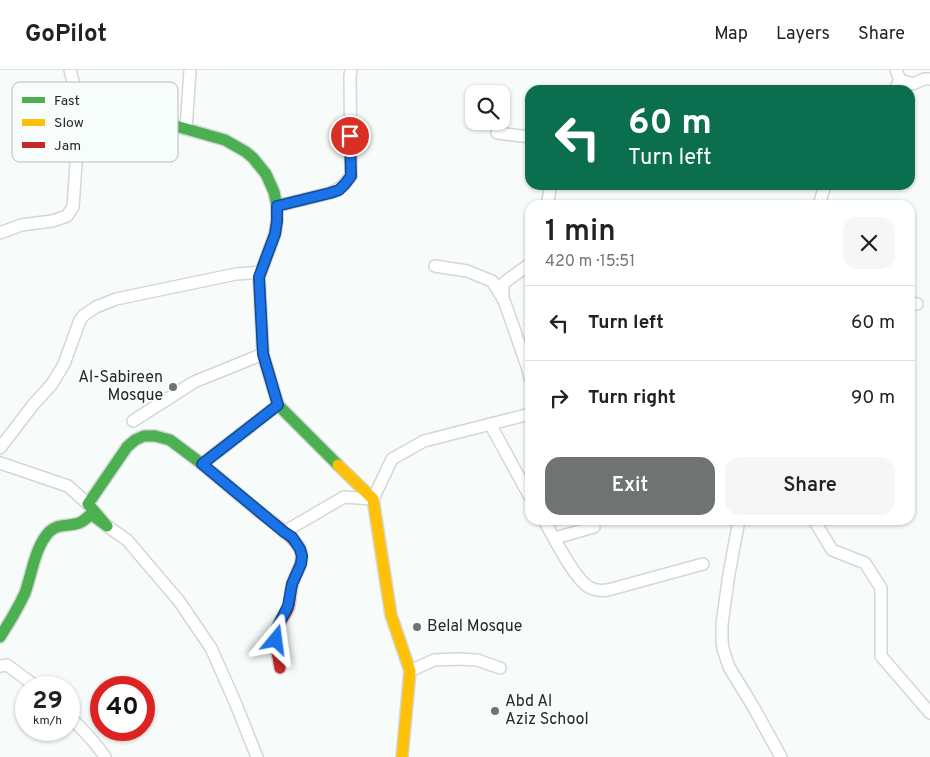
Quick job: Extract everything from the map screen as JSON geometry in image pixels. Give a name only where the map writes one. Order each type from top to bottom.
[{"type":"street","points":[[186,129],[190,70]]},
{"type":"street","points":[[277,206],[339,190],[351,176],[351,70]]},
{"type":"street","points":[[897,80],[914,84],[924,79],[930,79]]},
{"type":"street","points":[[178,127],[225,140],[246,152],[266,174],[274,192],[277,206],[277,221],[275,234],[259,277],[263,354],[278,405],[373,499]]},
{"type":"street","points":[[497,133],[525,136]]},
{"type":"street","points":[[0,233],[21,225],[52,221],[67,216],[73,207],[76,162]]},
{"type":"street","points":[[435,266],[467,271],[492,281],[503,299],[525,360]]},
{"type":"street","points":[[503,299],[502,284],[525,268]]},
{"type":"street","points":[[0,448],[32,405],[52,384],[64,364],[80,320],[96,307],[116,299],[236,274],[262,272]]},
{"type":"street","points":[[133,420],[194,382],[263,354]]},
{"type":"street","points":[[202,464],[278,405]]},
{"type":"street","points":[[402,757],[410,671],[391,615],[373,499],[392,459],[424,442],[525,415]]},
{"type":"street","points":[[490,424],[525,488]]},
{"type":"street","points":[[88,504],[127,447],[135,440],[144,436],[155,436],[170,440],[292,537],[302,556],[301,564],[292,584],[288,606],[277,628],[276,640],[280,668]]},
{"type":"street","points":[[0,463],[68,486],[88,504],[107,526]]},
{"type":"street","points":[[284,532],[344,496],[373,499]]},
{"type":"street","points":[[0,637],[12,618],[26,588],[44,539],[50,530],[60,525],[81,523],[87,520],[91,514],[127,540],[179,601],[211,648],[257,757]]},
{"type":"street","points":[[547,525],[582,582],[590,588],[608,590],[703,564]]},
{"type":"street","points":[[555,538],[594,527],[594,525]]},
{"type":"street","points":[[738,525],[722,624],[723,649],[729,667],[781,757]]},
{"type":"street","points":[[817,525],[832,550],[865,563],[881,588],[881,656],[930,714]]},
{"type":"street","points":[[410,671],[434,660],[458,659],[477,660],[500,668]]},
{"type":"street","points":[[0,666],[8,665],[22,676]]},
{"type":"street","points":[[80,727],[97,745],[105,757]]},
{"type":"traffic: fast","points":[[178,127],[225,140],[246,152],[266,174],[274,192],[277,206],[277,221],[275,234],[259,277],[263,354],[278,405],[338,465]]},
{"type":"traffic: fast","points":[[0,637],[25,593],[40,545],[49,532],[60,526],[79,523],[91,514],[107,526],[88,504],[127,447],[135,440],[144,436],[155,436],[170,440],[257,510]]},
{"type":"traffic: slow","points":[[338,465],[373,499],[391,615],[410,671],[402,757]]},
{"type":"traffic: jam","points":[[257,510],[281,528],[297,544],[302,559],[293,581],[287,612],[277,629],[276,644],[280,668]]},
{"type":"place","name":"Al-Sabireen Mosque","points":[[173,387]]},
{"type":"place","name":"Belal Mosque","points":[[417,627]]},
{"type":"place","name":"Abd Al Aziz School","points":[[495,711]]},
{"type":"route","points":[[276,640],[277,628],[290,601],[292,584],[301,564],[302,556],[300,549],[292,537],[202,464],[278,405],[263,354],[259,277],[275,234],[277,206],[339,190],[351,176],[350,136]]}]
